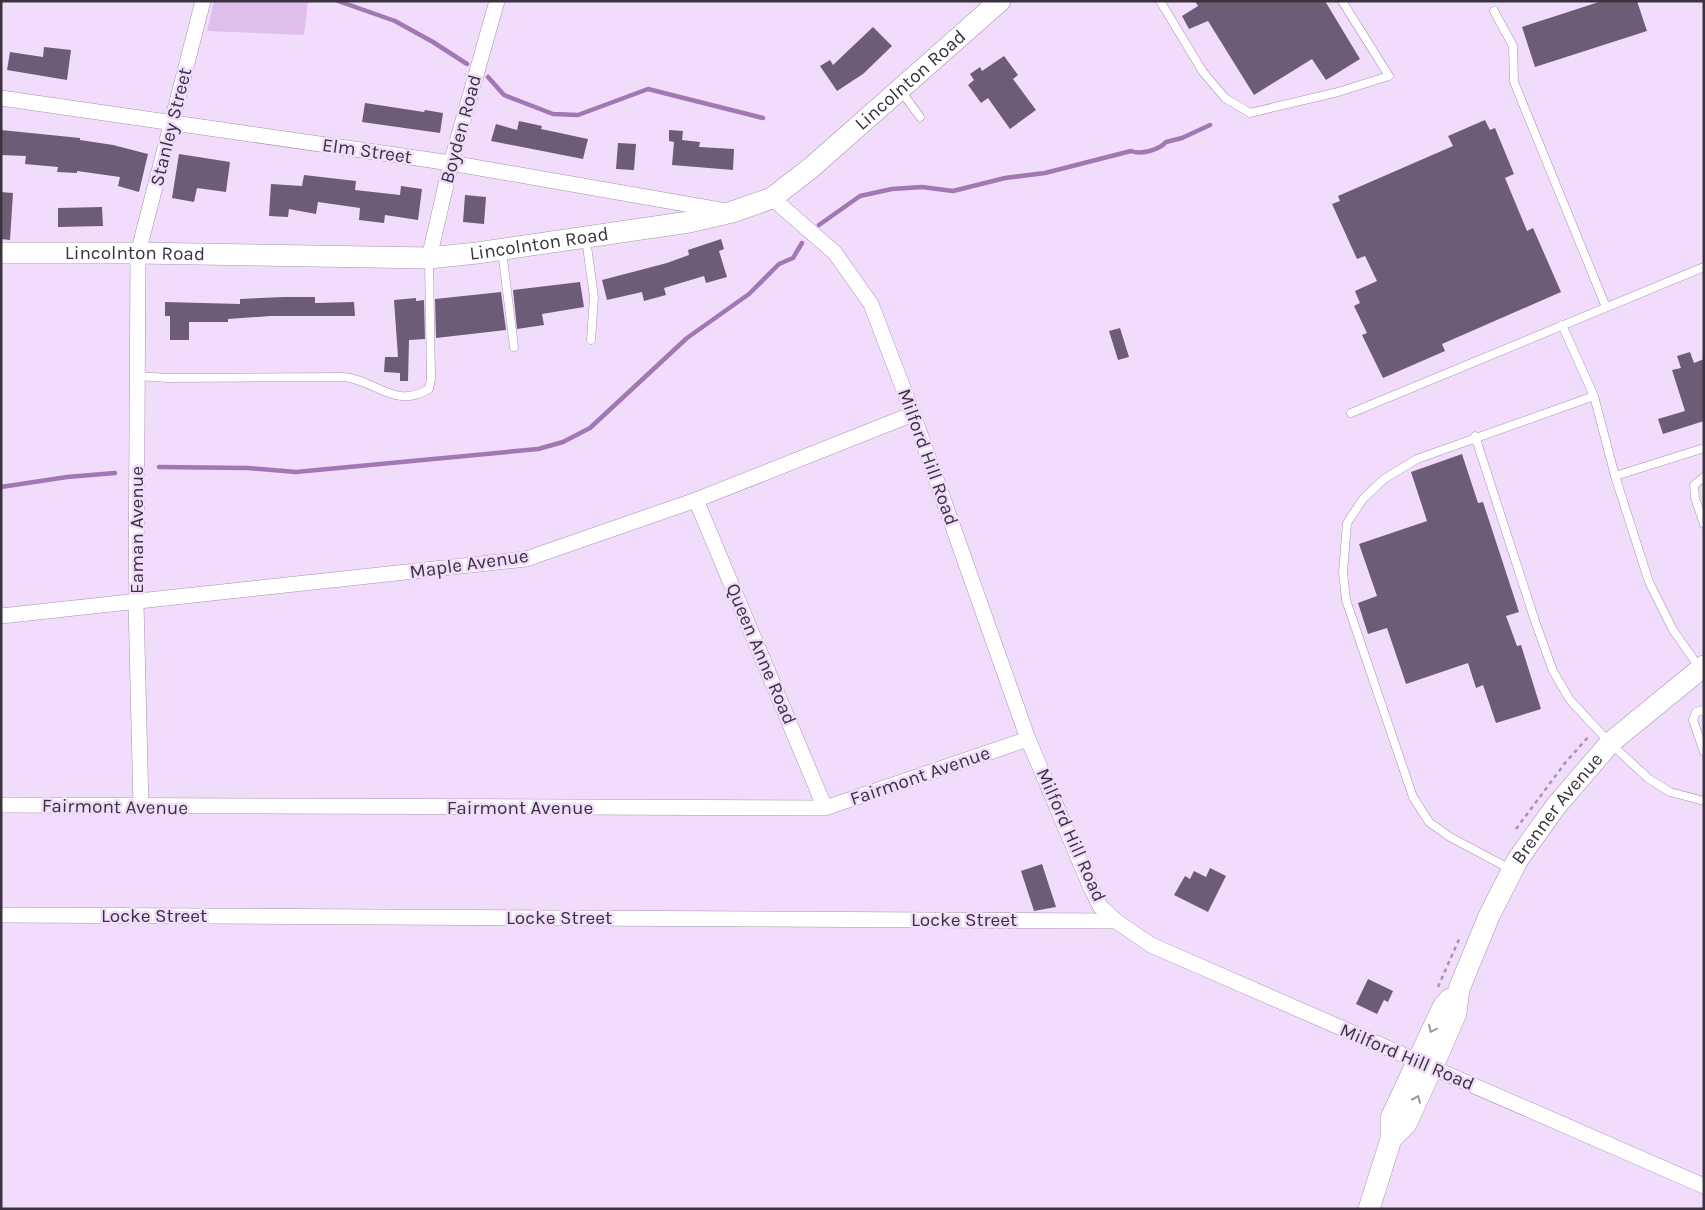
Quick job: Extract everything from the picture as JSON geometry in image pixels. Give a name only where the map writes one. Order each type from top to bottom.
[{"type":"street","name":"Stanley Street","points":[[138,253],[173,125],[203,1]]},
{"type":"street","name":"Boyden Road","points":[[428,258],[451,163],[497,1]]},
{"type":"street","name":"Lincolnton Road","points":[[1,253],[138,253],[428,258],[689,222],[732,212],[772,198],[812,168],[1000,1]]},
{"type":"street","name":"Elm Street","points":[[1,98],[173,125],[451,163],[732,212]]},
{"type":"street","name":"Milford Hill Road","points":[[772,198],[834,252],[871,304],[913,414],[1028,739],[1100,906],[1116,921],[1151,945],[1704,1186]]},
{"type":"street","name":"Eaman Avenue","points":[[138,253],[136,603],[141,807]]},
{"type":"street","name":"Maple Avenue","points":[[1,616],[136,603],[526,559],[696,500],[913,414]]},
{"type":"street","name":"Queen Anne Road","points":[[696,500],[825,808]]},
{"type":"street","name":"Brenner Avenue","points":[[1369,1209],[1391,1139],[1406,1124],[1424,1065],[1456,1013],[1459,989],[1512,870],[1556,806],[1610,743],[1702,668]]},
{"type":"street","name":"Fairmont Avenue","points":[[1,805],[825,808],[1028,739]]},
{"type":"street","name":"Locke Street","points":[[1,915],[1116,921]]},
{"type":"lane","points":[[1160,1],[1203,72],[1225,98],[1250,112],[1338,92],[1389,76],[1342,1]]},
{"type":"lane","points":[[1494,11],[1513,46],[1514,82],[1606,307]]},
{"type":"lane","points":[[900,89],[920,117]]},
{"type":"lane","points":[[586,237],[594,297],[591,340]]},
{"type":"lane","points":[[502,249],[514,348]]},
{"type":"lane","points":[[138,376],[168,378],[343,377],[355,378],[384,393],[407,397],[419,395],[429,389],[431,379],[428,258]]},
{"type":"lane","points":[[1351,413],[1704,267]]},
{"type":"lane","points":[[1562,325],[1594,396],[1615,476],[1649,582],[1673,630],[1702,668]]},
{"type":"lane","points":[[1512,870],[1450,837],[1429,822],[1413,797],[1346,600],[1342,572],[1347,523],[1363,499],[1384,479],[1416,459],[1475,436],[1594,396]]},
{"type":"lane","points":[[1475,436],[1516,566],[1553,671],[1570,700],[1639,772],[1661,787],[1682,796],[1704,801]]},
{"type":"lane","points":[[1615,476],[1704,448]]},
{"type":"lane","points":[[1704,477],[1694,485],[1695,498],[1704,524]]},
{"type":"lane","points":[[1704,710],[1696,712],[1693,720],[1704,752]]},
{"type":"shaded area","points":[[214,1],[308,1],[304,35],[207,31]]},
{"type":"building","points":[[1195,1],[1325,1],[1360,59],[1326,80],[1312,59],[1254,95],[1208,21],[1189,29],[1182,16],[1198,6]]},
{"type":"building","points":[[1602,1],[1637,1],[1647,31],[1535,67],[1522,27]]},
{"type":"building","points":[[873,27],[892,46],[863,74],[837,91],[820,66],[830,60],[833,65]]},
{"type":"building","points":[[44,47],[71,50],[67,80],[7,70],[10,52],[43,57]]},
{"type":"building","points":[[1004,56],[1018,75],[1013,79],[1036,110],[1010,129],[988,98],[981,103],[968,85],[974,80],[970,74],[980,67],[982,71]]},
{"type":"building","points":[[365,103],[443,113],[440,133],[362,122]]},
{"type":"building","points":[[1485,120],[1490,130],[1495,128],[1514,174],[1505,178],[1527,231],[1533,228],[1561,292],[1442,344],[1445,351],[1383,378],[1362,335],[1367,333],[1354,306],[1360,303],[1355,291],[1377,281],[1365,256],[1357,259],[1332,204],[1340,201],[1338,196],[1453,146],[1448,136]]},
{"type":"building","points":[[519,121],[542,126],[541,129],[588,139],[583,159],[491,141],[496,124],[517,130]]},
{"type":"building","points":[[1,130],[80,138],[80,140],[113,145],[148,154],[139,192],[118,186],[120,177],[77,171],[77,173],[57,172],[58,167],[25,164],[26,156],[1,155]]},
{"type":"building","points":[[669,130],[683,131],[682,140],[700,142],[699,147],[734,149],[733,170],[672,165],[674,142],[669,141]]},
{"type":"building","points":[[618,143],[636,144],[634,170],[616,169]]},
{"type":"building","points":[[179,154],[230,162],[226,192],[197,188],[194,202],[172,198]]},
{"type":"building","points":[[304,175],[356,181],[355,190],[400,195],[401,186],[422,189],[418,220],[385,215],[384,223],[359,220],[360,208],[318,202],[316,214],[289,209],[288,217],[269,216],[271,184],[302,186]]},
{"type":"building","points":[[1,192],[13,193],[10,240],[1,239]]},
{"type":"building","points":[[465,195],[486,197],[484,224],[463,222]]},
{"type":"building","points":[[102,207],[103,226],[58,227],[58,208]]},
{"type":"building","points":[[721,239],[724,249],[719,251],[727,277],[706,283],[704,276],[664,288],[666,295],[644,301],[642,292],[607,300],[602,280],[667,263],[689,255],[688,250]]},
{"type":"building","points":[[580,282],[584,307],[542,314],[544,325],[517,329],[513,290]]},
{"type":"building","points":[[501,292],[506,330],[436,338],[435,299]]},
{"type":"building","points":[[315,297],[315,303],[354,302],[355,316],[270,316],[228,319],[228,322],[189,322],[189,340],[170,340],[170,316],[165,316],[165,302],[240,304],[240,299]]},
{"type":"building","points":[[416,298],[416,301],[424,300],[425,339],[409,340],[408,381],[400,381],[400,373],[384,372],[385,357],[398,357],[394,300]]},
{"type":"building","points":[[1120,328],[1129,357],[1118,360],[1109,331]]},
{"type":"building","points":[[1690,352],[1694,363],[1704,359],[1704,421],[1663,434],[1658,419],[1685,411],[1672,370],[1681,368],[1677,356]]},
{"type":"building","points":[[1462,454],[1478,503],[1483,502],[1519,612],[1506,616],[1517,646],[1521,645],[1541,709],[1496,723],[1483,685],[1476,688],[1468,663],[1406,684],[1387,628],[1368,634],[1358,603],[1377,596],[1359,544],[1427,521],[1411,472]]},
{"type":"building","points":[[1042,864],[1056,907],[1034,911],[1021,871]]},
{"type":"building","points":[[1210,868],[1226,876],[1208,912],[1174,895],[1185,876],[1190,879],[1194,871],[1206,877]]},
{"type":"building","points":[[1368,979],[1393,991],[1388,1002],[1384,1000],[1377,1014],[1356,1004]]},
{"type":"waterway","points":[[338,1],[395,21],[467,64]]},
{"type":"waterway","points":[[488,77],[504,95],[553,114],[578,115],[648,89],[763,118]]},
{"type":"waterway","points":[[819,225],[860,196],[892,189],[922,187],[953,191],[1005,178],[1045,173],[1131,151],[1150,151],[1166,142],[1182,138],[1210,125]]},
{"type":"waterway","points":[[159,467],[248,468],[296,472],[538,449],[563,442],[590,428],[687,338],[749,294],[779,264],[793,258],[802,243]]},
{"type":"waterway","points":[[1,487],[67,477],[115,473]]}]
